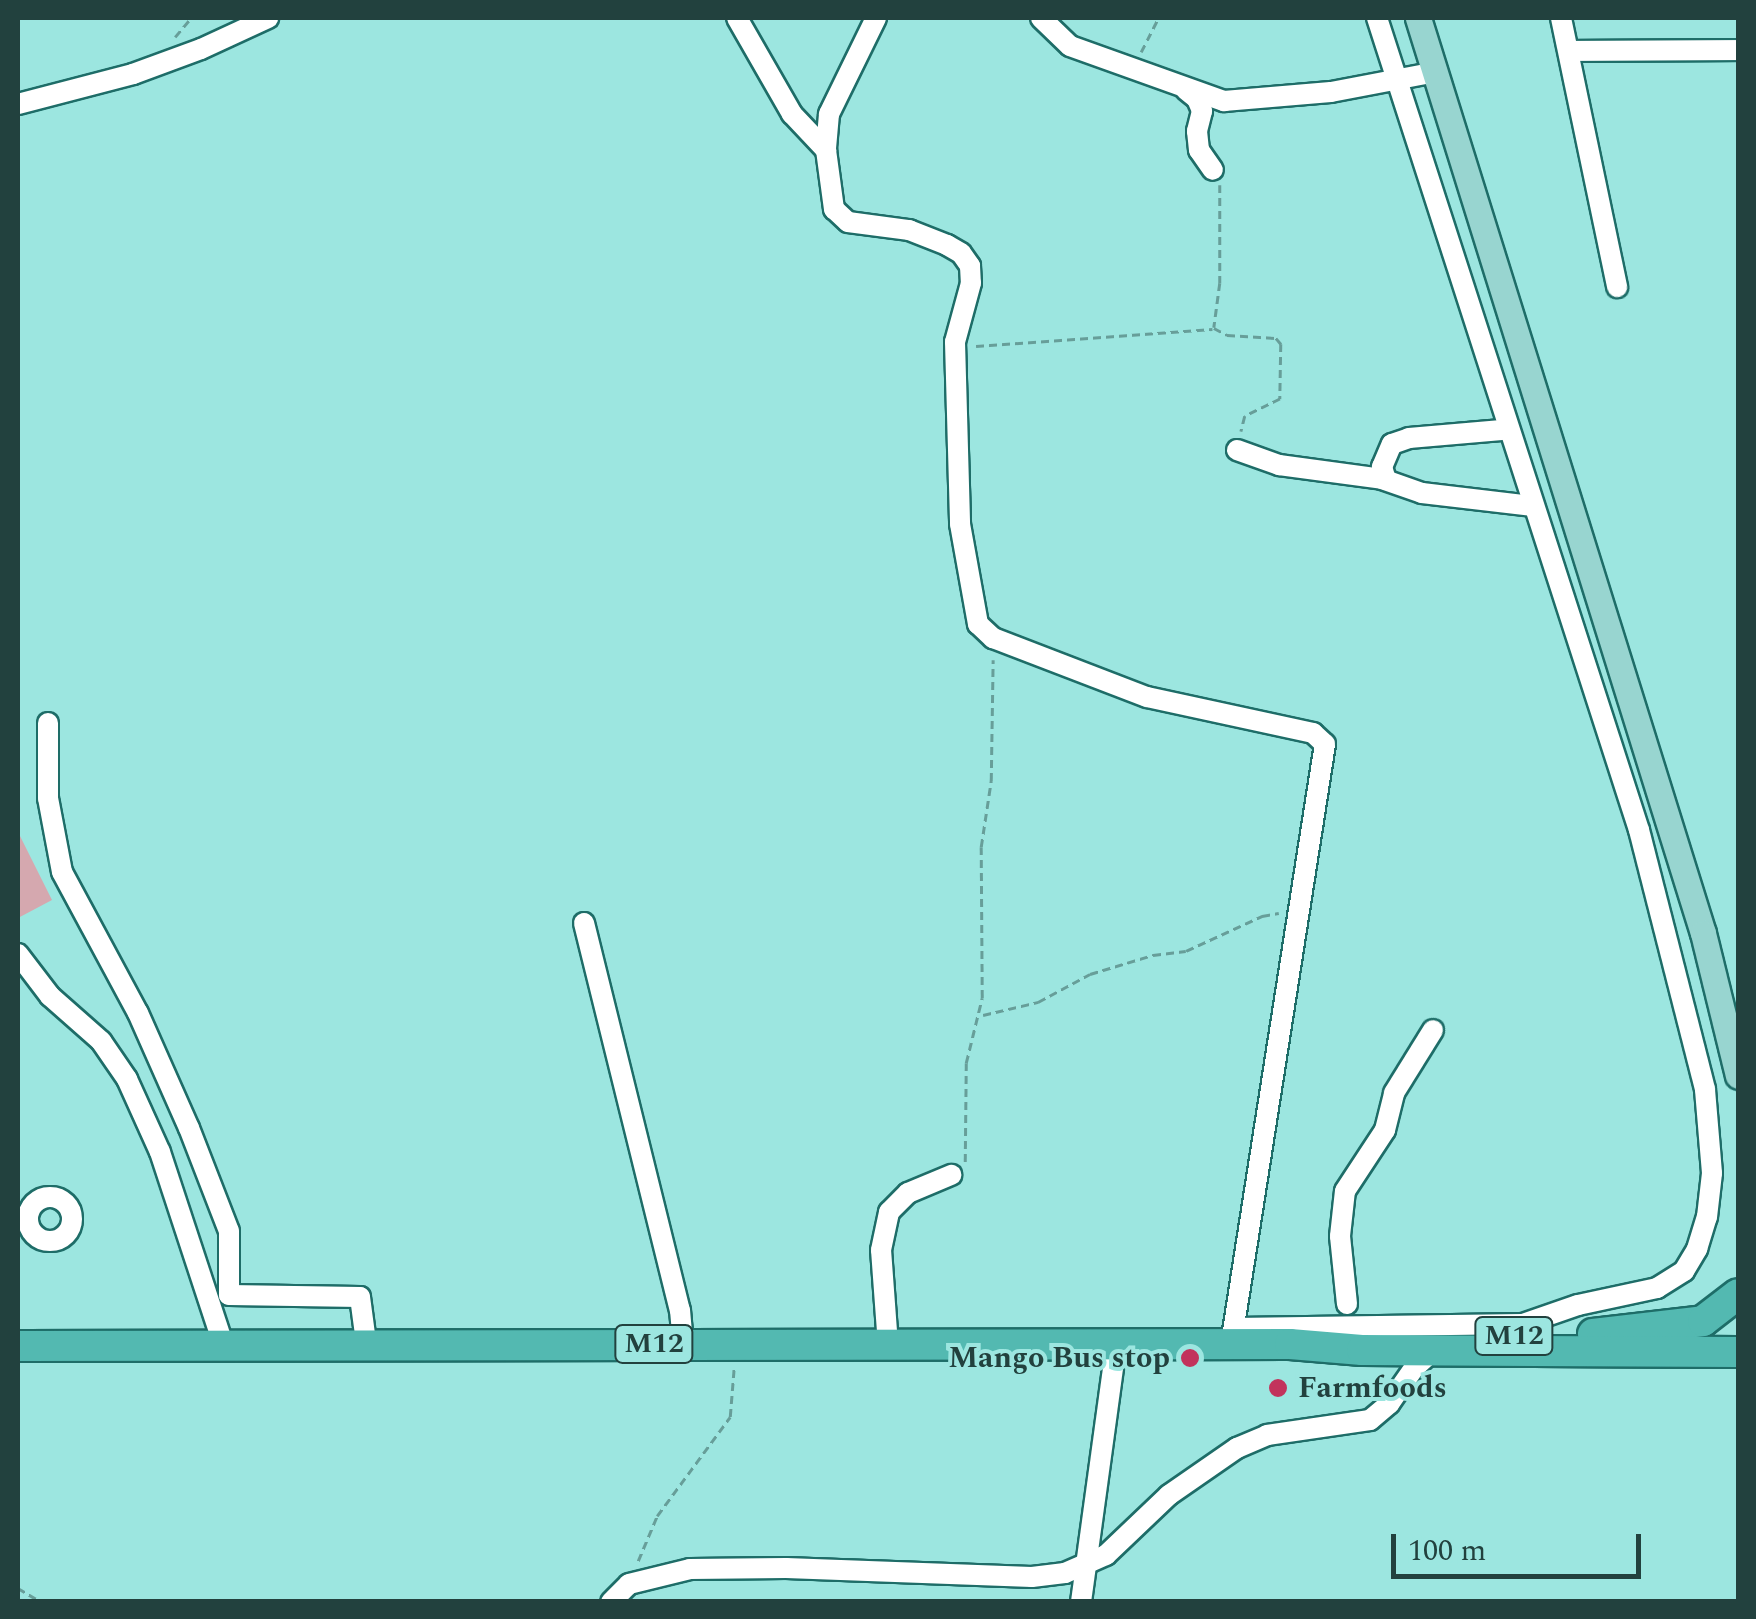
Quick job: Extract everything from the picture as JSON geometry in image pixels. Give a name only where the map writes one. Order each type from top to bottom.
[{"type":"highway","points":[[1570,1336],[1702,1321],[1738,1294]]},
{"type":"highway","name":"M12","points":[[1290,1344],[1362,1337],[1738,1334]]},
{"type":"highway","name":"M12","points":[[18,1346],[366,1342],[888,1346],[1116,1344],[1233,1336],[1290,1344],[1434,1350],[1738,1352]]},
{"type":"main road","points":[[1418,18],[1704,933],[1738,1076]]},
{"type":"street","points":[[18,104],[134,74],[202,50],[268,18]]},
{"type":"street","points":[[737,18],[792,114],[826,150]]},
{"type":"street","points":[[876,18],[829,114],[826,150],[839,217],[909,230],[961,253],[970,266],[971,283],[954,342],[960,524],[978,624],[993,638],[1147,697],[1321,736],[1325,744],[1233,1336],[1523,1324],[1578,1305],[1658,1288],[1684,1271],[1697,1249],[1707,1217],[1712,1173],[1705,1089],[1640,830],[1533,506],[1436,190],[1377,18]]},
{"type":"street","points":[[1041,18],[1070,46],[1224,101],[1436,72]]},
{"type":"street","points":[[1561,18],[1617,287]]},
{"type":"street","points":[[1570,51],[1738,50]]},
{"type":"street","points":[[1184,88],[1198,99],[1202,112],[1197,130],[1199,150],[1213,170]]},
{"type":"street","points":[[1386,480],[1382,466],[1392,444],[1409,438],[1502,430]]},
{"type":"street","points":[[1237,450],[1279,465],[1386,480],[1422,492],[1533,506]]},
{"type":"street","points":[[48,723],[48,798],[62,872],[138,1013],[189,1128],[229,1231],[229,1294],[360,1297],[366,1342]]},
{"type":"street","points":[[584,923],[680,1310],[682,1344]]},
{"type":"street","points":[[18,954],[41,987],[101,1040],[127,1079],[160,1152],[223,1344]]},
{"type":"street","points":[[1347,1304],[1340,1236],[1345,1191],[1385,1130],[1394,1094],[1433,1030]]},
{"type":"street","points":[[888,1346],[882,1250],[890,1212],[908,1193],[950,1175]]},
{"type":"street","points":[[1081,1602],[1116,1344]]},
{"type":"street","points":[[611,1602],[629,1584],[657,1574],[705,1568],[1032,1577],[1088,1564],[1106,1554],[1168,1495],[1238,1448],[1268,1434],[1370,1420],[1389,1404],[1414,1368],[1434,1350]]},
{"type":"path","points":[[1132,71],[1158,18]]},
{"type":"path","points":[[1213,170],[1222,188],[1220,283],[1214,328]]},
{"type":"path","points":[[954,342],[977,346],[1084,336],[1198,333],[1214,328],[1227,335],[1276,338],[1282,344],[1280,398],[1245,416],[1237,450]]},
{"type":"path","points":[[950,1175],[964,1167],[969,1154],[963,1123],[966,1063],[981,1016],[981,847],[991,780],[993,638]]},
{"type":"path","points":[[981,1016],[1038,1002],[1106,969],[1153,954],[1186,951],[1262,916],[1276,916],[1299,898]]},
{"type":"path","points":[[629,1584],[657,1516],[730,1416],[735,1345]]},
{"type":"path","points":[[18,1588],[42,1602]]},
{"type":"shaded area","points":[[18,832],[52,900],[18,918]]},
{"type":"place","name":"Mango Bus stop","points":[[1190,1358]]},
{"type":"place","name":"Farmfoods","points":[[1278,1388]]}]
